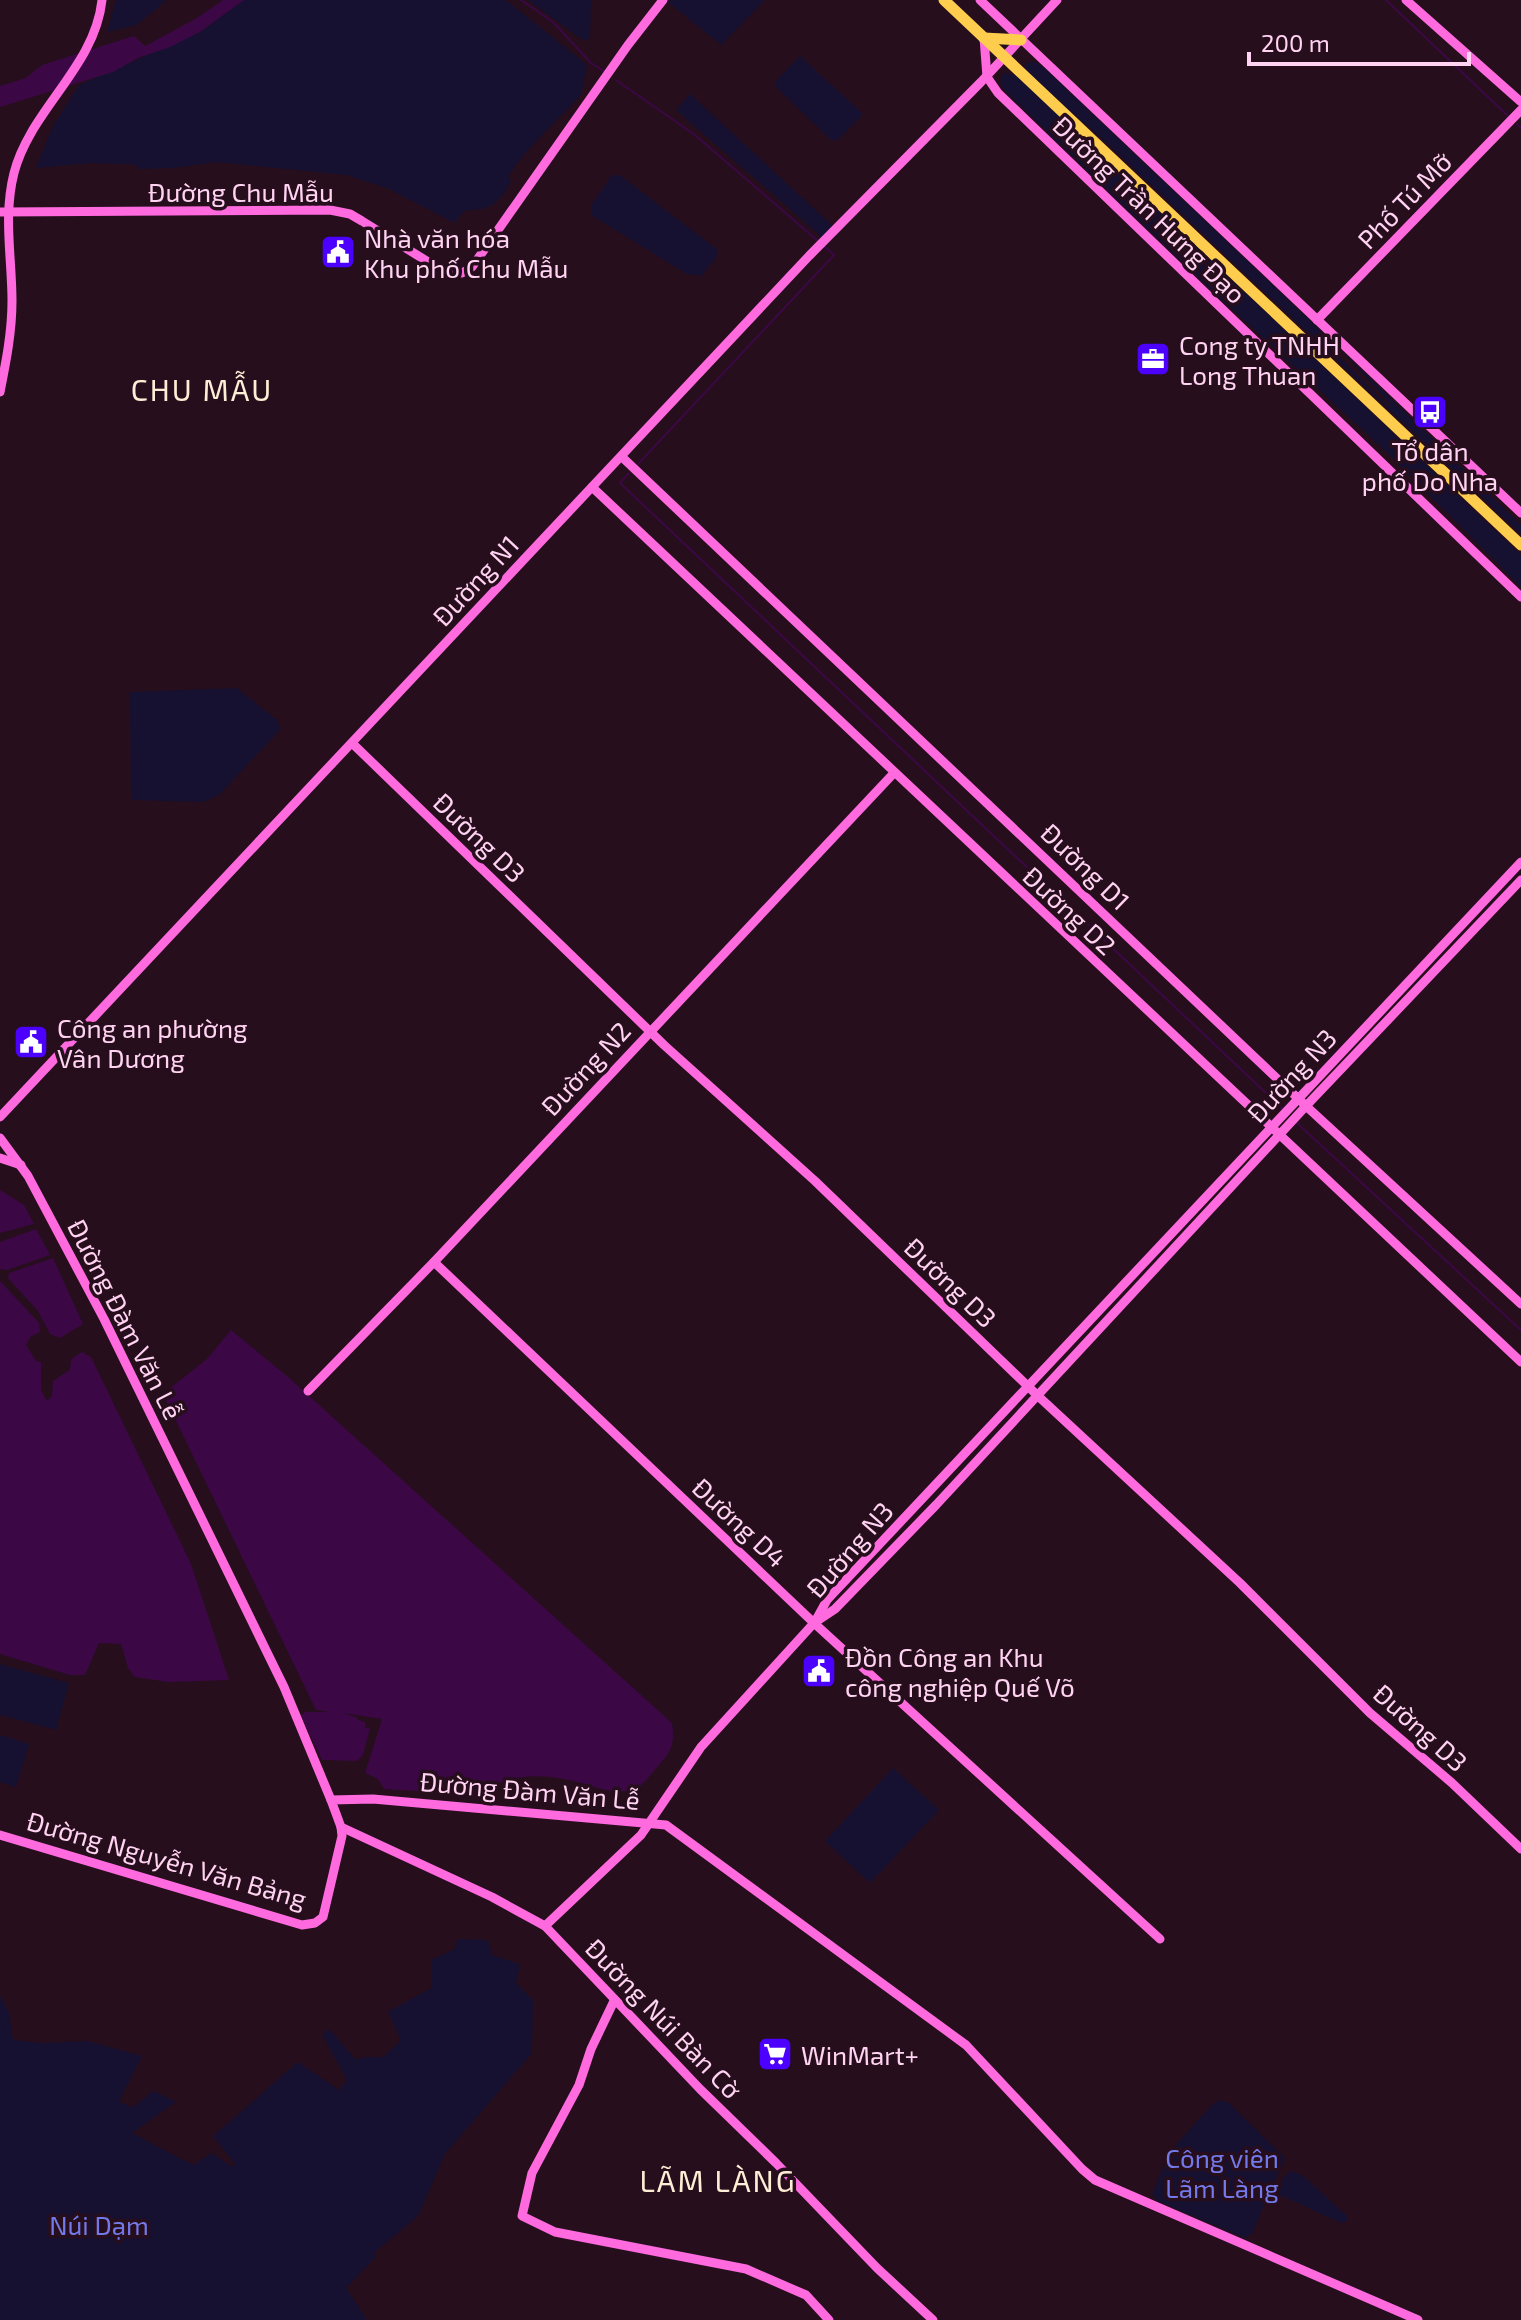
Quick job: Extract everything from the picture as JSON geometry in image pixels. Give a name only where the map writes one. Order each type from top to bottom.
[{"type":"highway","name":"Đường Trần Hưng Đạo","points":[[944,0],[1521,545]]},
{"type":"highway","points":[[984,38],[1021,40]]},
{"type":"street","points":[[0,392],[11,326],[4,212],[18,160],[85,49],[100,16],[102,0]]},
{"type":"street","name":"Đường Chu Mẫu","points":[[4,212],[330,210],[350,214],[438,268],[462,273],[472,267],[663,0]]},
{"type":"street","name":"Đường Trần Hưng Đạo","points":[[980,0],[1521,513]]},
{"type":"street","name":"Đường N1","points":[[0,1117],[809,256],[987,77],[1057,0]]},
{"type":"street","points":[[1406,0],[1521,102]]},
{"type":"street","points":[[984,38],[987,77]]},
{"type":"street","name":"Đường Trần Hưng Đạo","points":[[987,77],[998,93],[1521,597]]},
{"type":"street","name":"Phố Tú Mỡ","points":[[1317,320],[1521,110]]},
{"type":"street","name":"Đường D1","points":[[622,457],[1300,1105],[1521,1304]]},
{"type":"street","name":"Đường D2","points":[[592,487],[893,774],[1277,1129],[1521,1362]]},
{"type":"street","name":"Đường D3","points":[[353,744],[649,1031],[815,1181],[1038,1396],[1229,1573],[1370,1713],[1452,1783],[1521,1849]]},
{"type":"street","name":"Đường N2","points":[[308,1391],[434,1262],[893,774]]},
{"type":"street","name":"Đường N3","points":[[1300,1105],[1521,862]]},
{"type":"street","name":"Đường N3","points":[[814,1623],[827,1600],[1148,1256],[1521,880]]},
{"type":"street","name":"Đường N3","points":[[814,1623],[835,1609],[1038,1396],[1277,1129]]},
{"type":"street","name":"Đường Đàm Văn Lễ","points":[[0,1138],[21,1165],[104,1319],[284,1687],[331,1800],[373,1799],[666,1825],[966,2045],[1095,2180],[1418,2320]]},
{"type":"street","points":[[0,1158],[21,1165]]},
{"type":"street","points":[[1148,1256],[1158,1265]]},
{"type":"street","name":"Đường D4","points":[[434,1262],[814,1623],[1160,1939]]},
{"type":"street","points":[[545,1926],[631,1844],[650,1822],[701,1747],[814,1623]]},
{"type":"street","points":[[331,1800],[341,1827]]},
{"type":"street","name":"Đường Nguyễn Văn Bảng","points":[[0,1835],[302,1925],[315,1923],[323,1917],[342,1836],[341,1827]]},
{"type":"street","name":"Đường Núi Bàn Cờ","points":[[341,1827],[492,1897],[545,1926],[614,2001],[877,2268],[933,2320]]},
{"type":"street","points":[[614,2001],[591,2049],[579,2085],[532,2173],[522,2216],[555,2232],[746,2269],[806,2295],[829,2320]]},
{"type":"green space","points":[[116,0],[167,0],[137,25],[107,32]]},
{"type":"green space","points":[[244,0],[506,0],[587,65],[581,95],[516,165],[508,176],[511,181],[500,198],[482,209],[464,211],[455,223],[387,188],[346,175],[216,162],[173,168],[139,169],[130,164],[90,163],[36,168],[53,126],[79,85],[200,32]]},
{"type":"green space","points":[[528,0],[591,0],[590,39],[583,40]]},
{"type":"green space","points":[[765,0],[721,45],[668,2]]},
{"type":"green space","points":[[800,56],[863,114],[838,140],[831,140],[777,88],[775,82]]},
{"type":"green space","points":[[1033,61],[1042,66],[1320,330],[1329,346],[1389,407],[1390,404],[1340,349],[1521,525],[1521,534],[1109,145],[1026,71],[1026,64]]},
{"type":"green space","points":[[1005,73],[1018,76],[1521,555],[1521,587],[1384,450],[1209,288],[1005,91],[1000,83]]},
{"type":"green space","points":[[690,94],[833,226],[822,237],[676,110]]},
{"type":"green space","points":[[611,176],[621,176],[718,250],[716,258],[701,276],[687,274],[591,215],[591,206]]},
{"type":"green space","points":[[237,688],[278,721],[280,730],[219,795],[203,802],[133,800],[130,692]]},
{"type":"green space","points":[[0,1664],[69,1683],[56,1730],[0,1715]]},
{"type":"green space","points":[[0,1735],[29,1744],[16,1787],[0,1782]]},
{"type":"green space","points":[[893,1768],[939,1810],[870,1883],[825,1841]]},
{"type":"green space","name":"Núi Dạm","points":[[457,1939],[488,1940],[492,1955],[520,1964],[516,1983],[533,2000],[532,2053],[445,2154],[418,2216],[374,2253],[376,2257],[346,2288],[367,2320],[0,2320],[0,1995],[9,2013],[13,2040],[43,2043],[87,2041],[142,2056],[119,2101],[132,2108],[153,2091],[176,2102],[132,2133],[193,2165],[211,2153],[233,2167],[235,2164],[213,2136],[298,2062],[339,2090],[347,2080],[322,2035],[329,2029],[356,2060],[383,2057],[401,2040],[388,2012],[431,1988],[431,1960],[455,1949]]},
{"type":"green space","name":"Công viên Lãm Làng","points":[[1221,2100],[1229,2103],[1285,2158],[1252,2233],[1245,2238],[1158,2201],[1152,2194],[1170,2151],[1214,2103]]},
{"type":"green space","points":[[1291,2171],[1302,2175],[1347,2216],[1347,2221],[1341,2223],[1280,2195],[1279,2188]]},
{"type":"shaded area","points":[[223,0],[244,0],[200,32],[113,72],[0,107],[0,86],[26,78],[42,65],[134,36],[145,46]]},
{"type":"shaded area","points":[[0,1190],[24,1205],[34,1224],[0,1233]]},
{"type":"shaded area","points":[[36,1229],[50,1255],[7,1270],[0,1269],[0,1242]]},
{"type":"shaded area","points":[[53,1258],[83,1324],[60,1338],[50,1334],[38,1311],[8,1278],[9,1273]]},
{"type":"shaded area","points":[[0,1281],[39,1323],[40,1332],[30,1337],[26,1345],[36,1361],[41,1362],[41,1390],[47,1401],[52,1396],[53,1381],[70,1370],[71,1359],[82,1352],[91,1357],[191,1564],[229,1680],[168,1682],[135,1677],[128,1668],[121,1644],[99,1643],[85,1675],[70,1675],[0,1654]]},
{"type":"shaded area","points":[[231,1330],[288,1377],[672,1723],[673,1741],[669,1751],[643,1783],[631,1790],[617,1791],[566,1779],[527,1776],[503,1782],[483,1795],[384,1789],[378,1779],[365,1773],[382,1719],[343,1713],[358,1718],[365,1722],[365,1728],[370,1728],[363,1755],[357,1761],[322,1760],[301,1716],[305,1712],[330,1712],[316,1710],[163,1394],[208,1358]]},
{"type":"waterway","points":[[521,0],[553,22],[591,63],[605,72]]},
{"type":"waterway","points":[[1386,0],[1507,115]]},
{"type":"waterway","points":[[616,80],[695,135],[818,241]]},
{"type":"waterway","points":[[1517,124],[1521,128]]},
{"type":"waterway","points":[[638,464],[834,255],[823,245]]},
{"type":"waterway","points":[[629,473],[620,483],[1284,1110]]},
{"type":"waterway","points":[[1297,1123],[1521,1330]]},
{"type":"place","name":"Nhà văn hóa Khu phố Chu Mẫu","points":[[338,252]]},
{"type":"place","name":"Cong ty TNHH Long Thuan","points":[[1153,359]]},
{"type":"place","name":"Tổ dân phố Do Nha","points":[[1430,412]]},
{"type":"place","name":"Công an phường Vân Dương","points":[[31,1042]]},
{"type":"place","name":"Đồn Công an Khu công nghiệp Quế Võ","points":[[819,1671]]},
{"type":"place","name":"WinMart+","points":[[775,2054]]},
{"type":"district","name":"CHU MẪU","points":[[202,389]]},
{"type":"district","name":"LÃM LÀNG","points":[[718,2180]]}]
